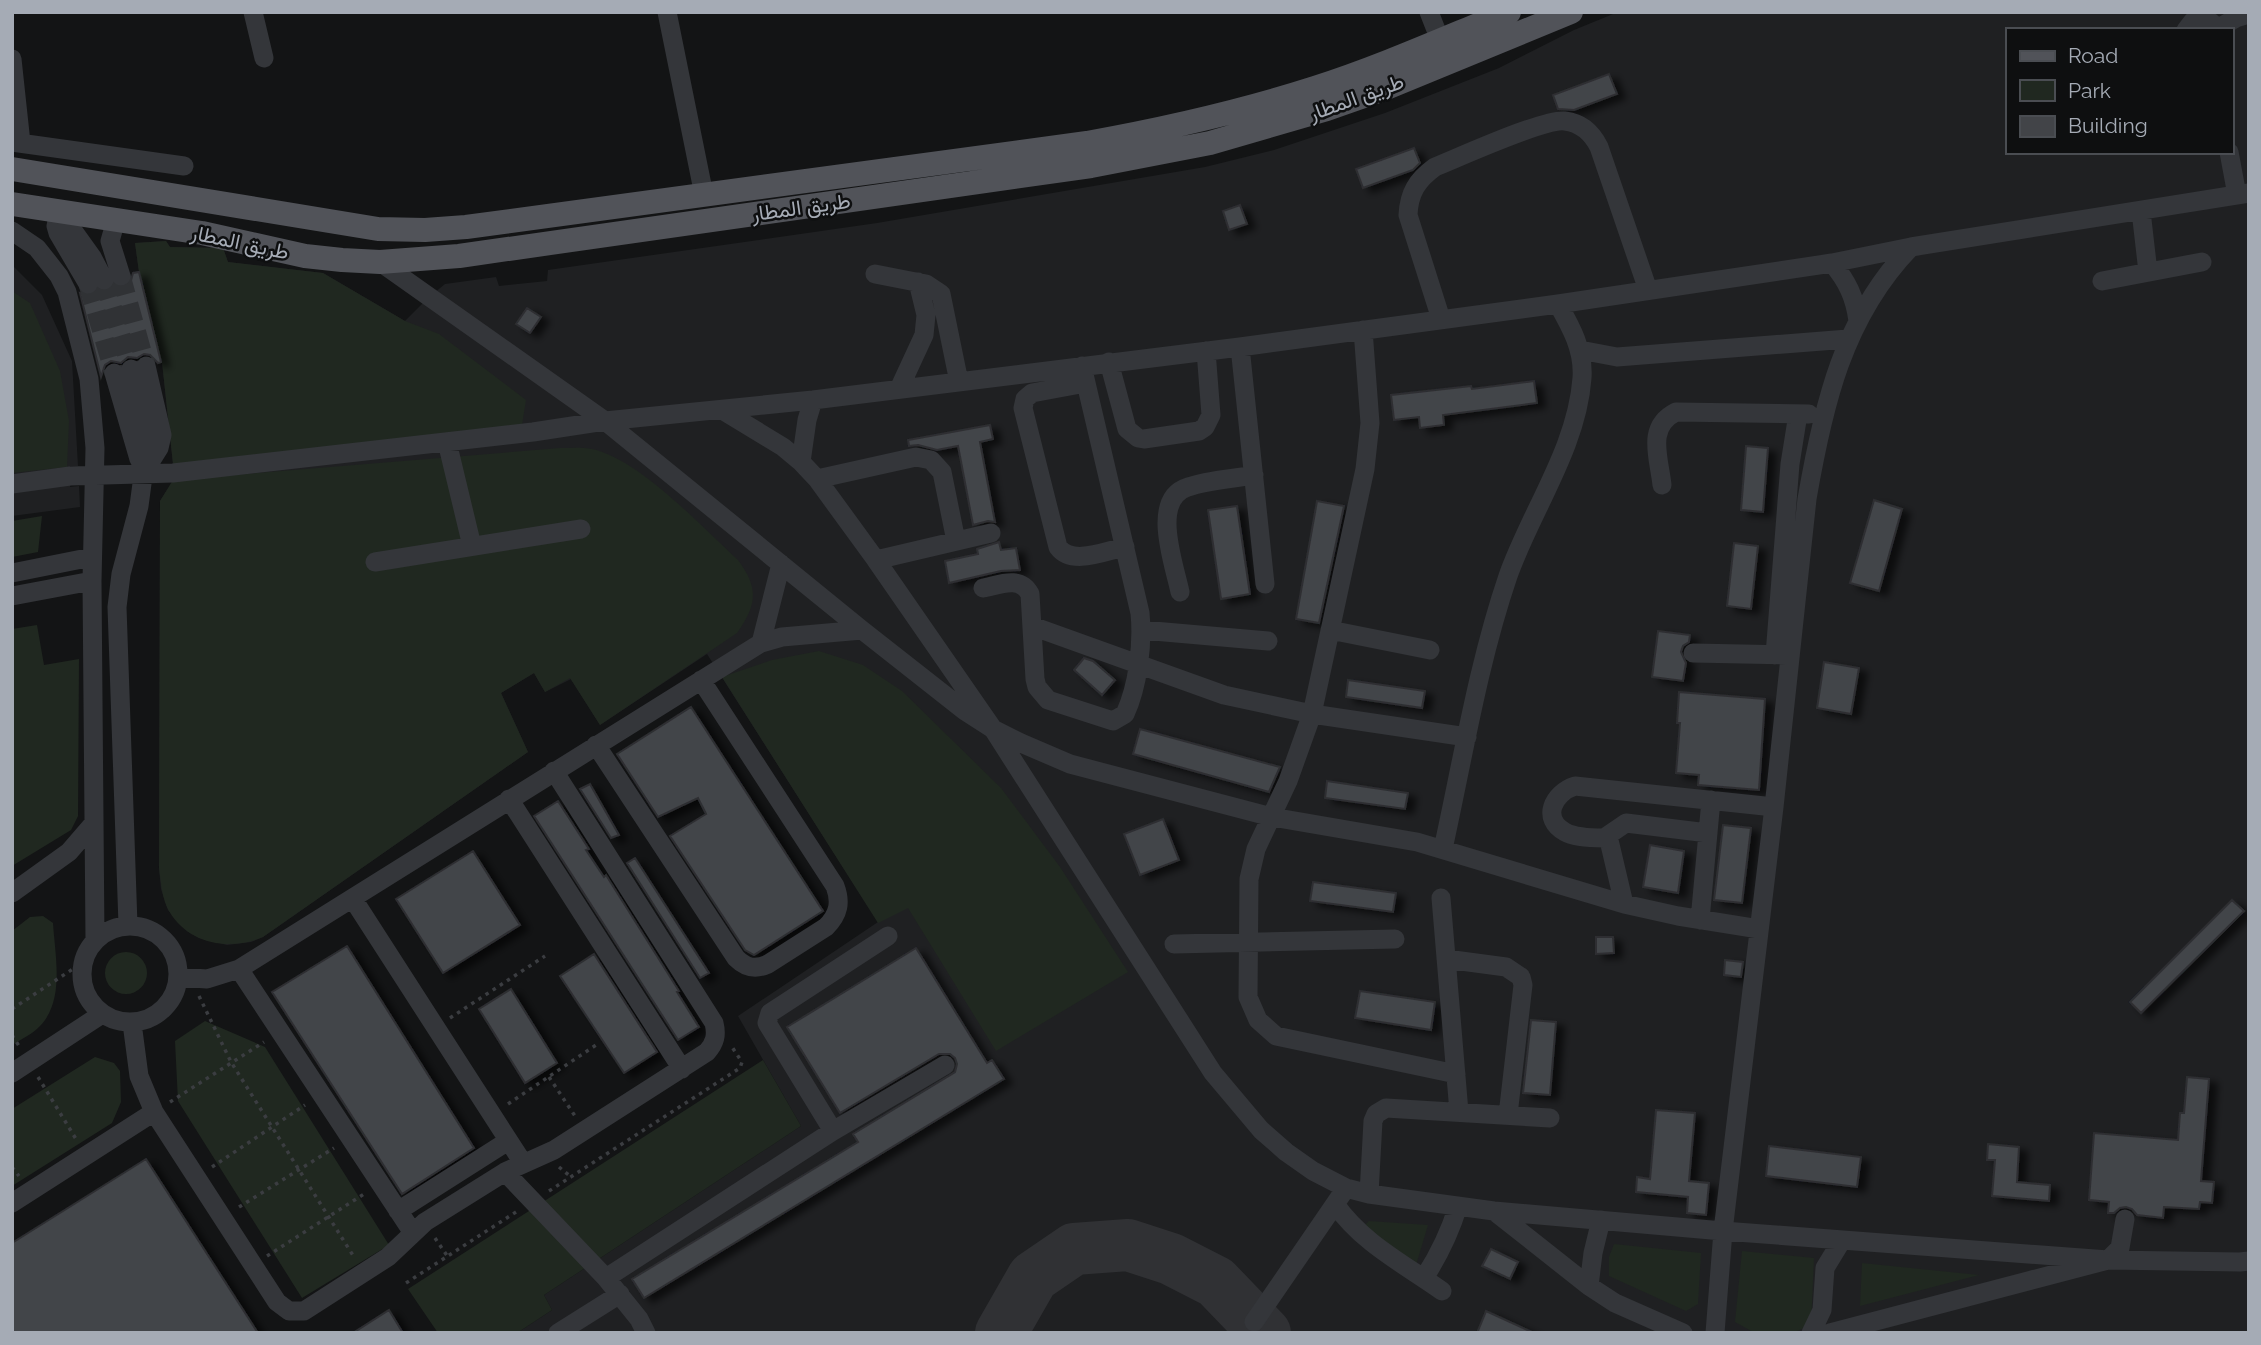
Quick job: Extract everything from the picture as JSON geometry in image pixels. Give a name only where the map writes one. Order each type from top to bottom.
[{"type":"main road","name":"طريق المطار","points":[[12,169],[378,229],[466,227],[1146,133],[1317,88],[1509,12]]},
{"type":"main road","name":"طريق المطار","points":[[12,204],[202,233],[305,256],[380,262],[458,256],[1151,156],[1210,143],[1327,109],[1384,89],[1571,12]]},
{"type":"main road","points":[[49,174],[57,186],[59,211]]},
{"type":"main road","points":[[378,229],[380,262]]},
{"type":"street","points":[[253,12],[264,58]]},
{"type":"street","points":[[667,12],[704,195]]},
{"type":"street","points":[[1429,12],[1440,40]]},
{"type":"street","points":[[2219,28],[2249,14]]},
{"type":"street","points":[[2188,28],[2198,19],[2209,20],[2216,28]]},
{"type":"street","points":[[12,59],[16,142],[184,166]]},
{"type":"street","points":[[1441,319],[1408,215],[1408,202],[1414,187],[1423,175],[1435,167],[1553,121],[1575,123],[1594,137],[1648,290]]},
{"type":"street","points":[[1125,547],[1075,557],[1062,552],[1058,547],[1023,408],[1025,399],[1032,393],[1109,362],[1558,304],[1832,263],[1911,247],[2243,194],[2230,154]]},
{"type":"street","points":[[59,211],[56,226],[58,233],[104,280],[116,220]]},
{"type":"street","points":[[2141,212],[2148,272]]},
{"type":"street","points":[[12,230],[43,256],[59,276],[67,292],[89,379],[94,426],[92,581],[95,940]]},
{"type":"street","points":[[1783,655],[1815,451],[1834,377],[1848,339],[1858,321],[1886,275],[1911,247]]},
{"type":"street","points":[[380,262],[605,421],[965,711],[993,729],[1046,755],[1070,764],[1272,817],[1418,842],[1624,904],[1759,929]]},
{"type":"street","points":[[2102,281],[2203,262]]},
{"type":"street","points":[[1832,263],[1846,279],[1855,299],[1858,321]]},
{"type":"street","points":[[875,274],[918,282],[941,294],[959,382]]},
{"type":"street","points":[[899,389],[924,335],[926,324],[918,282]]},
{"type":"street","points":[[1443,849],[1491,632],[1510,573],[1560,461],[1570,433],[1583,377],[1580,350],[1571,326],[1558,304]]},
{"type":"street","points":[[926,324],[948,324]]},
{"type":"street","points":[[1363,330],[1370,423],[1369,446],[1312,714],[1304,740],[1252,862],[1249,879],[1248,997],[1258,1020],[1276,1036],[1456,1074]]},
{"type":"street","points":[[1580,350],[1617,357],[1848,339]]},
{"type":"street","points":[[1240,347],[1265,584]]},
{"type":"street","points":[[1109,362],[1127,429],[1138,438],[1144,439],[1199,431],[1209,421],[1211,415],[1206,351]]},
{"type":"street","points":[[128,925],[117,607],[121,574],[136,518],[143,474],[130,369],[162,435],[159,448],[143,474]]},
{"type":"street","points":[[12,484],[70,476],[173,473],[959,382],[1084,374]]},
{"type":"street","points":[[982,588],[1016,582],[1024,585],[1030,594],[1035,679],[1037,687],[1048,700],[1113,721],[1120,719],[1128,708],[1138,665],[1142,630],[1084,374]]},
{"type":"street","points":[[802,461],[805,430],[813,400]]},
{"type":"street","points":[[722,410],[802,461],[877,560],[993,729],[1213,1073],[1261,1130],[1341,1196],[1353,1228],[1442,1290]]},
{"type":"street","points":[[1662,485],[1657,433],[1667,416],[1676,412],[1824,414]]},
{"type":"street","points":[[1714,1333],[1723,1231],[1774,807],[1790,464],[1798,414]]},
{"type":"street","points":[[447,442],[472,546]]},
{"type":"street","points":[[817,479],[916,457],[931,460],[942,472],[956,541]]},
{"type":"street","points":[[1180,592],[1166,521],[1169,504],[1174,496],[1189,486],[1254,475]]},
{"type":"street","points":[[375,562],[581,529]]},
{"type":"street","points":[[877,560],[991,533]]},
{"type":"street","points":[[12,573],[92,557]]},
{"type":"street","points":[[761,643],[781,564]]},
{"type":"street","points":[[12,596],[92,581]]},
{"type":"street","points":[[1032,626],[1224,695],[1312,714],[1467,737]]},
{"type":"street","points":[[184,978],[207,979],[239,969],[761,643],[782,637],[862,630]]},
{"type":"street","points":[[1142,630],[1268,640]]},
{"type":"street","points":[[1330,630],[1430,650]]},
{"type":"street","points":[[1693,653],[1783,655]]},
{"type":"street","points":[[596,745],[736,958],[751,968],[768,964],[826,927],[834,918],[839,896],[828,874],[701,680]]},
{"type":"street","points":[[132,1023],[139,1076],[154,1112],[277,1302],[289,1311],[304,1311],[388,1257],[425,1222],[505,1172],[545,1155],[682,1069],[712,1046],[716,1031],[714,1023],[554,771]]},
{"type":"street","points":[[1708,833],[1626,823],[1608,836],[1599,838],[1566,833],[1558,827],[1553,817],[1553,806],[1556,796],[1575,786],[1774,807]]},
{"type":"street","points":[[509,799],[682,1069]]},
{"type":"street","points":[[1700,919],[1711,800]]},
{"type":"street","points":[[12,893],[69,852],[94,823]]},
{"type":"street","points":[[1608,836],[1624,904]]},
{"type":"street","points":[[1441,898],[1459,1112]]},
{"type":"street","points":[[353,899],[523,1163]]},
{"type":"street","points":[[128,925],[154,932],[164,940],[173,951],[184,978],[164,1009],[154,1016],[132,1023],[111,1019],[92,1004],[84,991],[82,963],[95,940],[105,932],[128,925]]},
{"type":"street","points":[[833,1131],[767,1023],[767,1018],[770,1013],[888,936]]},
{"type":"street","points":[[1174,944],[1395,939]]},
{"type":"street","points":[[1446,959],[1506,967],[1521,977],[1523,985],[1507,1115]]},
{"type":"street","points":[[239,969],[413,1233]]},
{"type":"street","points":[[12,1073],[102,1014]]},
{"type":"street","points":[[606,1278],[833,1131],[944,1065]]},
{"type":"street","points":[[1369,1194],[1373,1121],[1385,1108],[1550,1118]]},
{"type":"street","points":[[12,1203],[154,1112]]},
{"type":"street","points":[[398,1211],[508,1140]]},
{"type":"street","points":[[505,1172],[606,1278],[639,1319],[646,1333]]},
{"type":"street","points":[[1341,1196],[1369,1194],[1494,1211],[1810,1238],[2108,1259],[2249,1261]]},
{"type":"street","points":[[1254,1322],[1341,1196]]},
{"type":"street","points":[[1424,1278],[1444,1245],[1458,1206]]},
{"type":"street","points":[[1494,1211],[1589,1286],[1615,1303],[1683,1333]]},
{"type":"street","points":[[1822,1310],[1833,1332],[2108,1259],[2120,1248],[2125,1219]]},
{"type":"street","points":[[1589,1286],[1601,1220]]},
{"type":"street","points":[[1810,1238],[1825,1268]]},
{"type":"street","points":[[1811,1333],[1822,1310],[1825,1268],[1842,1240]]},
{"type":"street","points":[[558,1333],[620,1294]]},
{"type":"path","points":[[435,1027],[545,956]]},
{"type":"path","points":[[12,1009],[82,963]]},
{"type":"path","points":[[184,978],[231,1062],[364,1273]]},
{"type":"path","points":[[406,1283],[740,1068],[741,1060],[714,1023]]},
{"type":"path","points":[[154,1112],[280,1032]]},
{"type":"path","points":[[12,1035],[87,1155]]},
{"type":"path","points":[[492,1115],[596,1045]]},
{"type":"path","points":[[549,1077],[584,1130]]},
{"type":"path","points":[[196,1177],[322,1095]]},
{"type":"path","points":[[222,1218],[350,1138]]},
{"type":"path","points":[[253,1265],[380,1183]]},
{"type":"shaded area","points":[[1618,12],[2249,12],[2249,1333],[517,1333],[552,1310],[544,1295],[801,1126],[738,1016],[878,922],[707,654],[600,725],[571,679],[545,692],[534,673],[501,693],[528,752],[263,937],[251,942],[227,945],[199,938],[187,931],[168,910],[161,889],[159,868],[160,501],[173,481],[173,464],[162,362],[139,272],[135,243],[166,241],[170,247],[223,248],[228,262],[323,273],[405,321],[445,284],[496,277],[499,286],[547,281],[548,270],[877,223],[1205,167],[1274,150],[1385,113],[1499,68],[1574,30]]},
{"type":"shaded area","points":[[12,265],[42,295],[72,361],[78,466],[70,466],[70,487],[79,486],[80,507],[12,516]]},
{"type":"green space","points":[[166,241],[170,247],[223,248],[228,262],[323,273],[405,321],[439,334],[526,400],[522,425],[173,464],[162,362],[139,272],[135,243]]},
{"type":"green space","points":[[12,291],[30,303],[60,371],[69,421],[67,467],[12,473]]},
{"type":"green space","points":[[560,448],[592,449],[630,466],[669,496],[738,560],[750,579],[753,596],[749,614],[737,633],[600,725],[570,678],[545,692],[534,673],[501,693],[528,752],[263,937],[237,944],[224,944],[199,938],[187,931],[169,911],[162,891],[159,868],[160,501],[173,480]]},
{"type":"green space","points":[[42,516],[38,552],[12,557],[12,521]]},
{"type":"green space","points":[[37,625],[44,665],[79,659],[78,816],[71,830],[12,866],[12,629]]},
{"type":"green space","points":[[819,651],[863,665],[902,691],[1001,788],[1060,867],[1128,972],[996,1051],[908,908],[878,923],[722,677],[772,660]]},
{"type":"green space","points":[[43,916],[53,923],[57,977],[53,1004],[40,1026],[12,1045],[12,931],[30,917]]},
{"type":"green space","points":[[126,952],[141,958],[147,973],[141,988],[126,994],[111,988],[105,973],[111,958]]},
{"type":"green space","points":[[205,1021],[265,1047],[389,1245],[302,1298],[178,1101],[175,1041]]},
{"type":"green space","points":[[95,1057],[114,1063],[120,1071],[121,1102],[112,1123],[12,1186],[12,1109]]},
{"type":"green space","points":[[763,1060],[801,1126],[544,1295],[552,1310],[517,1333],[438,1333],[408,1289]]},
{"type":"green space","points":[[1369,1221],[1428,1225],[1416,1265],[1363,1227]]},
{"type":"green space","points":[[1614,1244],[1701,1253],[1698,1304],[1686,1311],[1609,1276],[1609,1257]]},
{"type":"green space","points":[[1742,1251],[1814,1258],[1811,1325],[1793,1333],[1755,1333],[1735,1322]]},
{"type":"green space","points":[[1862,1263],[1979,1275],[1860,1306]]},
{"type":"building","points":[[1609,74],[1617,94],[1574,110],[1558,109],[1553,95]]},
{"type":"building","points":[[1414,148],[1420,163],[1413,170],[1363,188],[1356,169]]},
{"type":"building","points":[[1240,205],[1247,224],[1229,230],[1223,211]]},
{"type":"building","points":[[139,272],[161,362],[158,363],[150,355],[144,354],[137,358],[128,357],[121,363],[111,361],[105,365],[101,377],[80,293],[89,296],[98,291],[109,291],[115,286],[125,287],[130,284],[133,273]]},
{"type":"building","points":[[527,308],[541,317],[530,333],[516,324]]},
{"type":"building","points":[[1534,381],[1537,403],[1443,415],[1444,425],[1420,428],[1419,417],[1394,420],[1391,395]]},
{"type":"building","points":[[990,425],[993,439],[980,442],[995,522],[973,525],[958,446],[937,450],[918,445],[909,446],[908,440]]},
{"type":"building","points":[[1746,446],[1768,448],[1763,512],[1741,510]]},
{"type":"building","points":[[1874,500],[1902,509],[1879,591],[1850,583]]},
{"type":"building","points":[[1317,501],[1344,506],[1319,623],[1296,619]]},
{"type":"building","points":[[1237,506],[1250,594],[1221,599],[1208,510]]},
{"type":"building","points":[[999,542],[1001,550],[1016,548],[1020,570],[1001,571],[949,583],[945,561],[978,554],[977,549]]},
{"type":"building","points":[[1734,543],[1758,546],[1751,609],[1727,606]]},
{"type":"building","points":[[1658,631],[1690,635],[1689,642],[1683,646],[1681,652],[1686,663],[1683,681],[1652,677]]},
{"type":"building","points":[[1084,658],[1093,661],[1115,680],[1102,695],[1074,670]]},
{"type":"building","points":[[1824,662],[1859,668],[1851,714],[1817,708]]},
{"type":"building","points":[[1348,680],[1425,691],[1422,708],[1346,697]]},
{"type":"building","points":[[1679,692],[1765,699],[1759,790],[1698,785],[1699,775],[1676,773],[1680,723],[1677,723]]},
{"type":"building","points":[[691,707],[823,911],[754,955],[745,950],[670,836],[706,814],[698,798],[658,817],[617,754]]},
{"type":"building","points":[[1140,729],[1280,767],[1269,792],[1133,754]]},
{"type":"building","points":[[1327,781],[1408,793],[1405,809],[1325,798]]},
{"type":"building","points":[[590,784],[619,835],[611,838],[580,789]]},
{"type":"building","points":[[558,801],[589,849],[586,850],[604,877],[606,875],[699,1027],[678,1040],[534,816]]},
{"type":"building","points":[[1163,819],[1179,860],[1140,875],[1124,834]]},
{"type":"building","points":[[1723,825],[1751,828],[1742,903],[1714,900]]},
{"type":"building","points":[[1650,845],[1684,851],[1678,893],[1643,887]]},
{"type":"building","points":[[473,851],[520,925],[443,973],[396,899]]},
{"type":"building","points":[[635,858],[709,973],[700,978],[627,863]]},
{"type":"building","points":[[1313,882],[1396,893],[1393,912],[1310,901]]},
{"type":"building","points":[[2232,900],[2244,911],[2141,1013],[2130,1002]]},
{"type":"building","points":[[1596,937],[1613,937],[1614,953],[1596,954]]},
{"type":"building","points":[[347,946],[474,1148],[402,1194],[272,992]]},
{"type":"building","points":[[916,948],[987,1063],[992,1060],[1004,1079],[644,1298],[632,1279],[858,1142],[853,1134],[955,1072],[955,1058],[950,1054],[939,1054],[840,1113],[787,1027]]},
{"type":"building","points":[[594,954],[657,1052],[624,1073],[560,976]]},
{"type":"building","points":[[1725,960],[1743,962],[1741,977],[1724,975]]},
{"type":"building","points":[[511,989],[557,1063],[525,1083],[479,1009]]},
{"type":"building","points":[[1360,991],[1435,1002],[1431,1030],[1355,1018]]},
{"type":"building","points":[[1531,1020],[1556,1022],[1550,1095],[1523,1093]]},
{"type":"building","points":[[2187,1077],[2209,1079],[2201,1181],[2214,1182],[2212,1203],[2200,1202],[2199,1209],[2164,1207],[2163,1218],[2137,1215],[2126,1207],[2108,1213],[2109,1202],[2089,1200],[2094,1133],[2178,1140],[2180,1113],[2184,1113]]},
{"type":"building","points":[[1656,1110],[1695,1113],[1689,1181],[1709,1183],[1706,1215],[1687,1213],[1688,1197],[1636,1192],[1637,1177],[1650,1179]]},
{"type":"building","points":[[1988,1144],[2019,1147],[2017,1182],[2050,1185],[2049,1201],[1992,1196],[1995,1160],[1987,1160]]},
{"type":"building","points":[[1769,1146],[1861,1157],[1857,1187],[1766,1176]]},
{"type":"building","points":[[146,1159],[258,1333],[12,1333],[12,1243]]},
{"type":"building","points":[[1491,1249],[1518,1262],[1510,1279],[1482,1266]]},
{"type":"building","points":[[389,1310],[403,1333],[353,1333]]},
{"type":"building","points":[[1486,1311],[1534,1333],[1477,1333]]},
{"type":"taxiway","points":[[1001,1333],[1033,1277],[1074,1249],[1128,1245],[1171,1259],[1216,1282],[1265,1333]]},
{"type":"tunnel","points":[[121,276],[146,366]]},
{"type":"tunnel","points":[[104,280],[131,369]]},
{"type":"tunnel","points":[[88,284],[114,373]]}]
